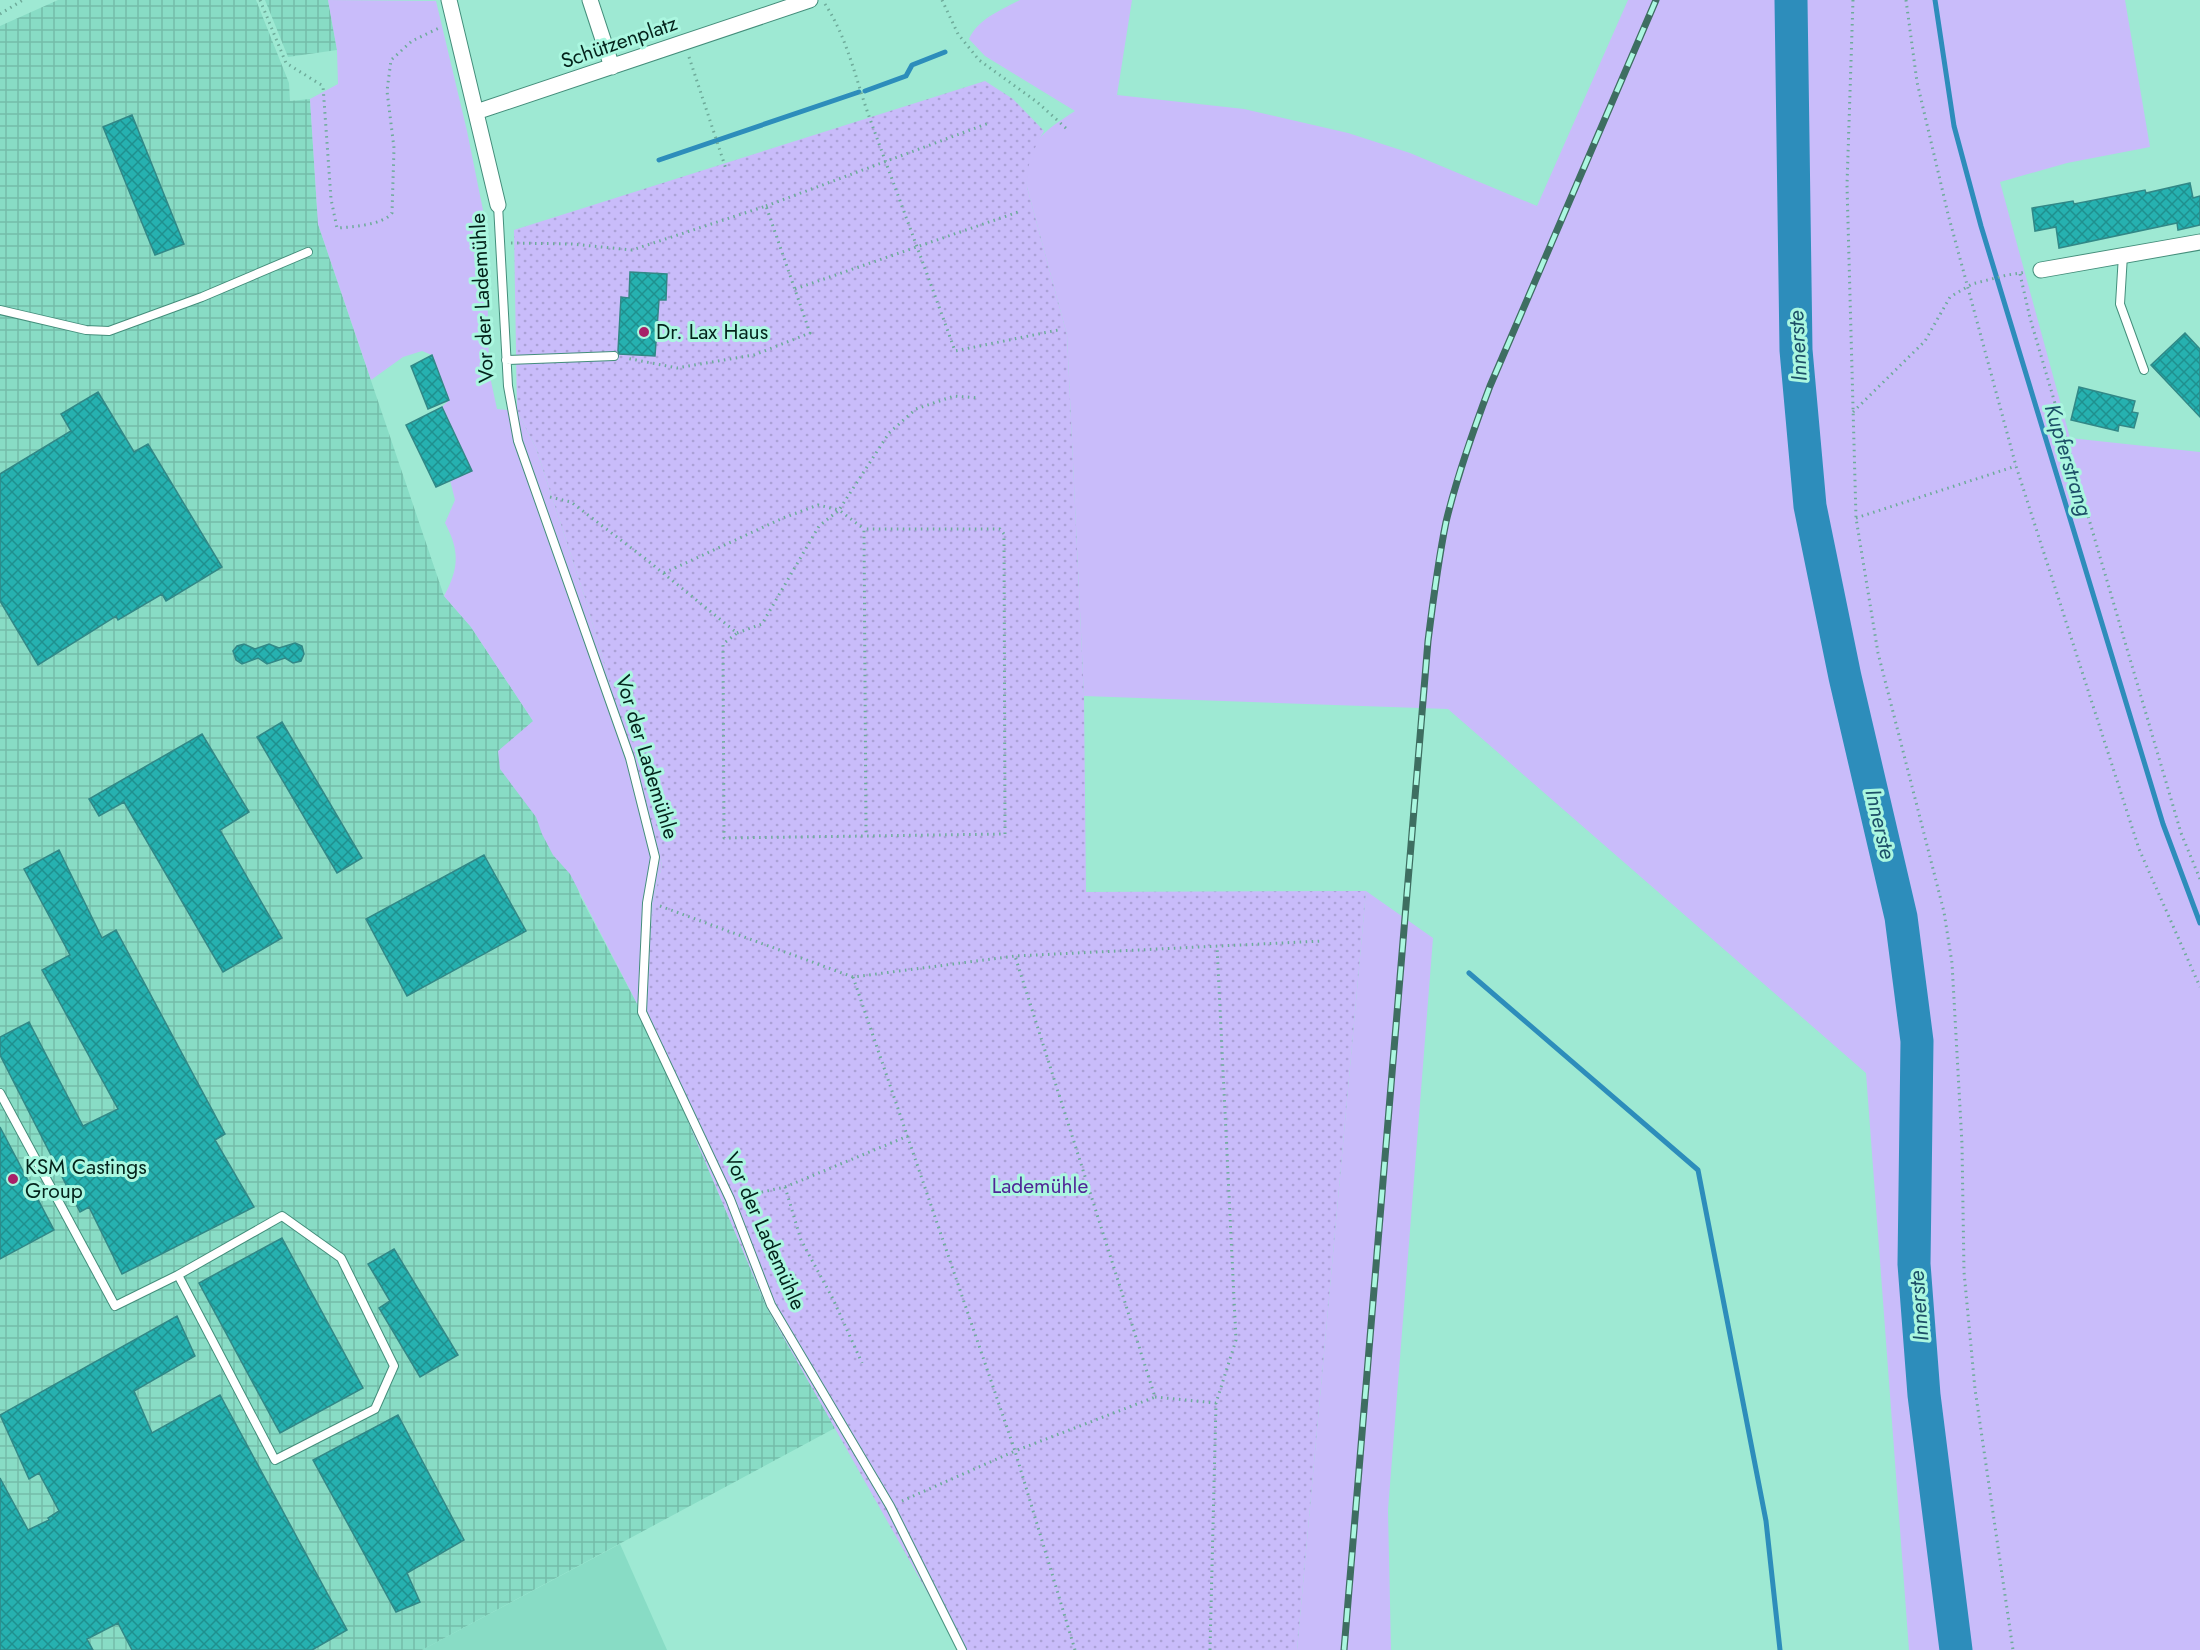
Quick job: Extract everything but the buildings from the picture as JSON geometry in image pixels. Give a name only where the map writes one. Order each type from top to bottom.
[{"type":"street","name":"Vor der Lademühle","points":[[449,0],[498,205]]},
{"type":"street","points":[[590,0],[612,67]]},
{"type":"street","name":"Schützenplatz","points":[[476,112],[810,0]]},
{"type":"street","points":[[2041,270],[2200,242]]},
{"type":"lane","name":"Vor der Lademühle","points":[[498,205],[508,386],[518,441],[630,758],[655,856],[647,903],[642,1012],[730,1199],[771,1305],[890,1506],[962,1650]]},
{"type":"lane","points":[[0,310],[86,330],[110,331],[202,297],[308,252]]},
{"type":"lane","points":[[2123,255],[2120,304],[2144,370]]},
{"type":"lane","points":[[506,360],[614,356]]},
{"type":"lane","points":[[0,1093],[116,1306],[178,1275],[282,1216],[340,1258],[394,1366],[375,1409],[275,1460],[178,1275]]},
{"type":"path","points":[[0,14],[23,0]]},
{"type":"path","points":[[260,0],[285,63],[323,86],[331,199],[337,228],[364,225],[391,216],[394,178],[392,118],[387,91],[392,60],[412,41],[455,22]]},
{"type":"path","points":[[822,0],[840,33],[955,351],[1058,330]]},
{"type":"path","points":[[942,0],[958,34],[979,60],[1037,102],[1067,129]]},
{"type":"path","points":[[1853,0],[1847,185],[1856,518],[1878,653],[1944,912],[1952,963],[1962,1144],[1964,1272],[1975,1389],[2013,1650]]},
{"type":"path","points":[[1906,0],[1917,82],[1966,286],[2016,466],[2139,849],[2200,987]]},
{"type":"path","points":[[684,42],[726,169]]},
{"type":"path","points":[[500,242],[572,244],[632,250],[766,206],[989,123]]},
{"type":"path","points":[[614,356],[677,368],[754,355],[810,333],[766,206]]},
{"type":"path","points":[[795,289],[1018,212]]},
{"type":"path","points":[[1852,412],[1925,341],[1950,297],[1966,286],[2020,273],[2181,833],[2200,879]]},
{"type":"path","points":[[664,573],[783,518],[818,505],[839,510],[864,529],[1000,529],[1004,534],[1005,569],[1005,834],[724,838],[723,644],[737,633],[762,624],[819,526],[839,510],[889,434],[916,410],[954,396],[978,398]]},
{"type":"path","points":[[1856,518],[2016,466]]},
{"type":"path","points":[[537,494],[571,502],[664,573],[737,633]]},
{"type":"path","points":[[864,529],[866,836]]},
{"type":"path","points":[[647,903],[853,977],[1014,956],[1322,941]]},
{"type":"path","points":[[1210,1650],[1216,1403],[1236,1340],[1217,946]]},
{"type":"path","points":[[1014,956],[1155,1397]]},
{"type":"path","points":[[853,977],[1015,1451],[1076,1650]]},
{"type":"path","points":[[730,1199],[785,1187],[908,1136]]},
{"type":"path","points":[[785,1187],[801,1240],[833,1299],[862,1363]]},
{"type":"path","points":[[890,1506],[1015,1451],[1155,1397],[1216,1403]]},
{"type":"shaded area","points":[[58,0],[256,0],[289,83],[290,101],[310,99],[318,224],[444,596],[471,627],[533,721],[580,896],[644,1017],[767,1308],[835,1428],[422,1650],[0,1650],[0,26]]},
{"type":"shaded area","points":[[265,0],[328,0],[337,50],[288,57]]},
{"type":"shaded area","points":[[620,1544],[667,1650],[422,1650]]},
{"type":"green space","points":[[328,0],[436,1],[467,131],[486,225],[489,372],[497,409],[517,411],[536,448],[587,604],[662,865],[653,903],[644,1017],[570,874],[553,855],[536,817],[500,769],[498,751],[533,721],[471,627],[444,596],[453,577],[456,559],[453,542],[445,523],[455,500],[450,480],[472,471],[442,407],[449,400],[432,355],[422,351],[403,357],[371,380],[318,224],[310,99],[338,84],[337,50]]},
{"type":"green space","points":[[1020,0],[1132,0],[1117,95],[1244,109],[1348,133],[1410,153],[1537,206],[1628,0],[2125,0],[2150,147],[2067,163],[2000,182],[2070,438],[2200,452],[2200,1650],[1909,1650],[1866,1073],[1448,709],[1084,696],[1067,335],[1027,187],[1027,172],[1032,149],[1045,133],[1075,111],[985,56],[969,39],[984,21]]},
{"type":"green space","name":"Lademühle","points":[[985,81],[1013,99],[1044,131],[1031,158],[1027,187],[1067,335],[1084,696],[1086,892],[1366,891],[1297,1650],[960,1650],[767,1308],[644,1017],[653,903],[662,865],[587,604],[536,448],[517,411],[514,230]]},
{"type":"green space","points":[[1366,891],[1433,938],[1388,1510],[1391,1650],[1297,1650]]},
{"type":"waterway","name":"Innerste","points":[[1791,0],[1796,350],[1810,506],[1845,677],[1901,917],[1917,1041],[1914,1264],[1924,1395],[1956,1650]]},
{"type":"waterway","name":"Kupferstrang","points":[[1935,0],[1954,126],[1981,226],[2163,824],[2200,923]]},
{"type":"waterway","points":[[865,91],[906,76],[912,65],[945,52]]},
{"type":"waterway","points":[[659,160],[859,92]]},
{"type":"waterway","points":[[1469,973],[1698,1170],[1766,1521],[1780,1650]]},
{"type":"railway","points":[[1344,1650],[1428,641],[1443,537],[1460,471],[1490,386],[1656,0]]},
{"type":"place","name":"Dr. Lax Haus","points":[[644,332]]},
{"type":"place","name":"KSM Castings Group","points":[[13,1179]]}]
